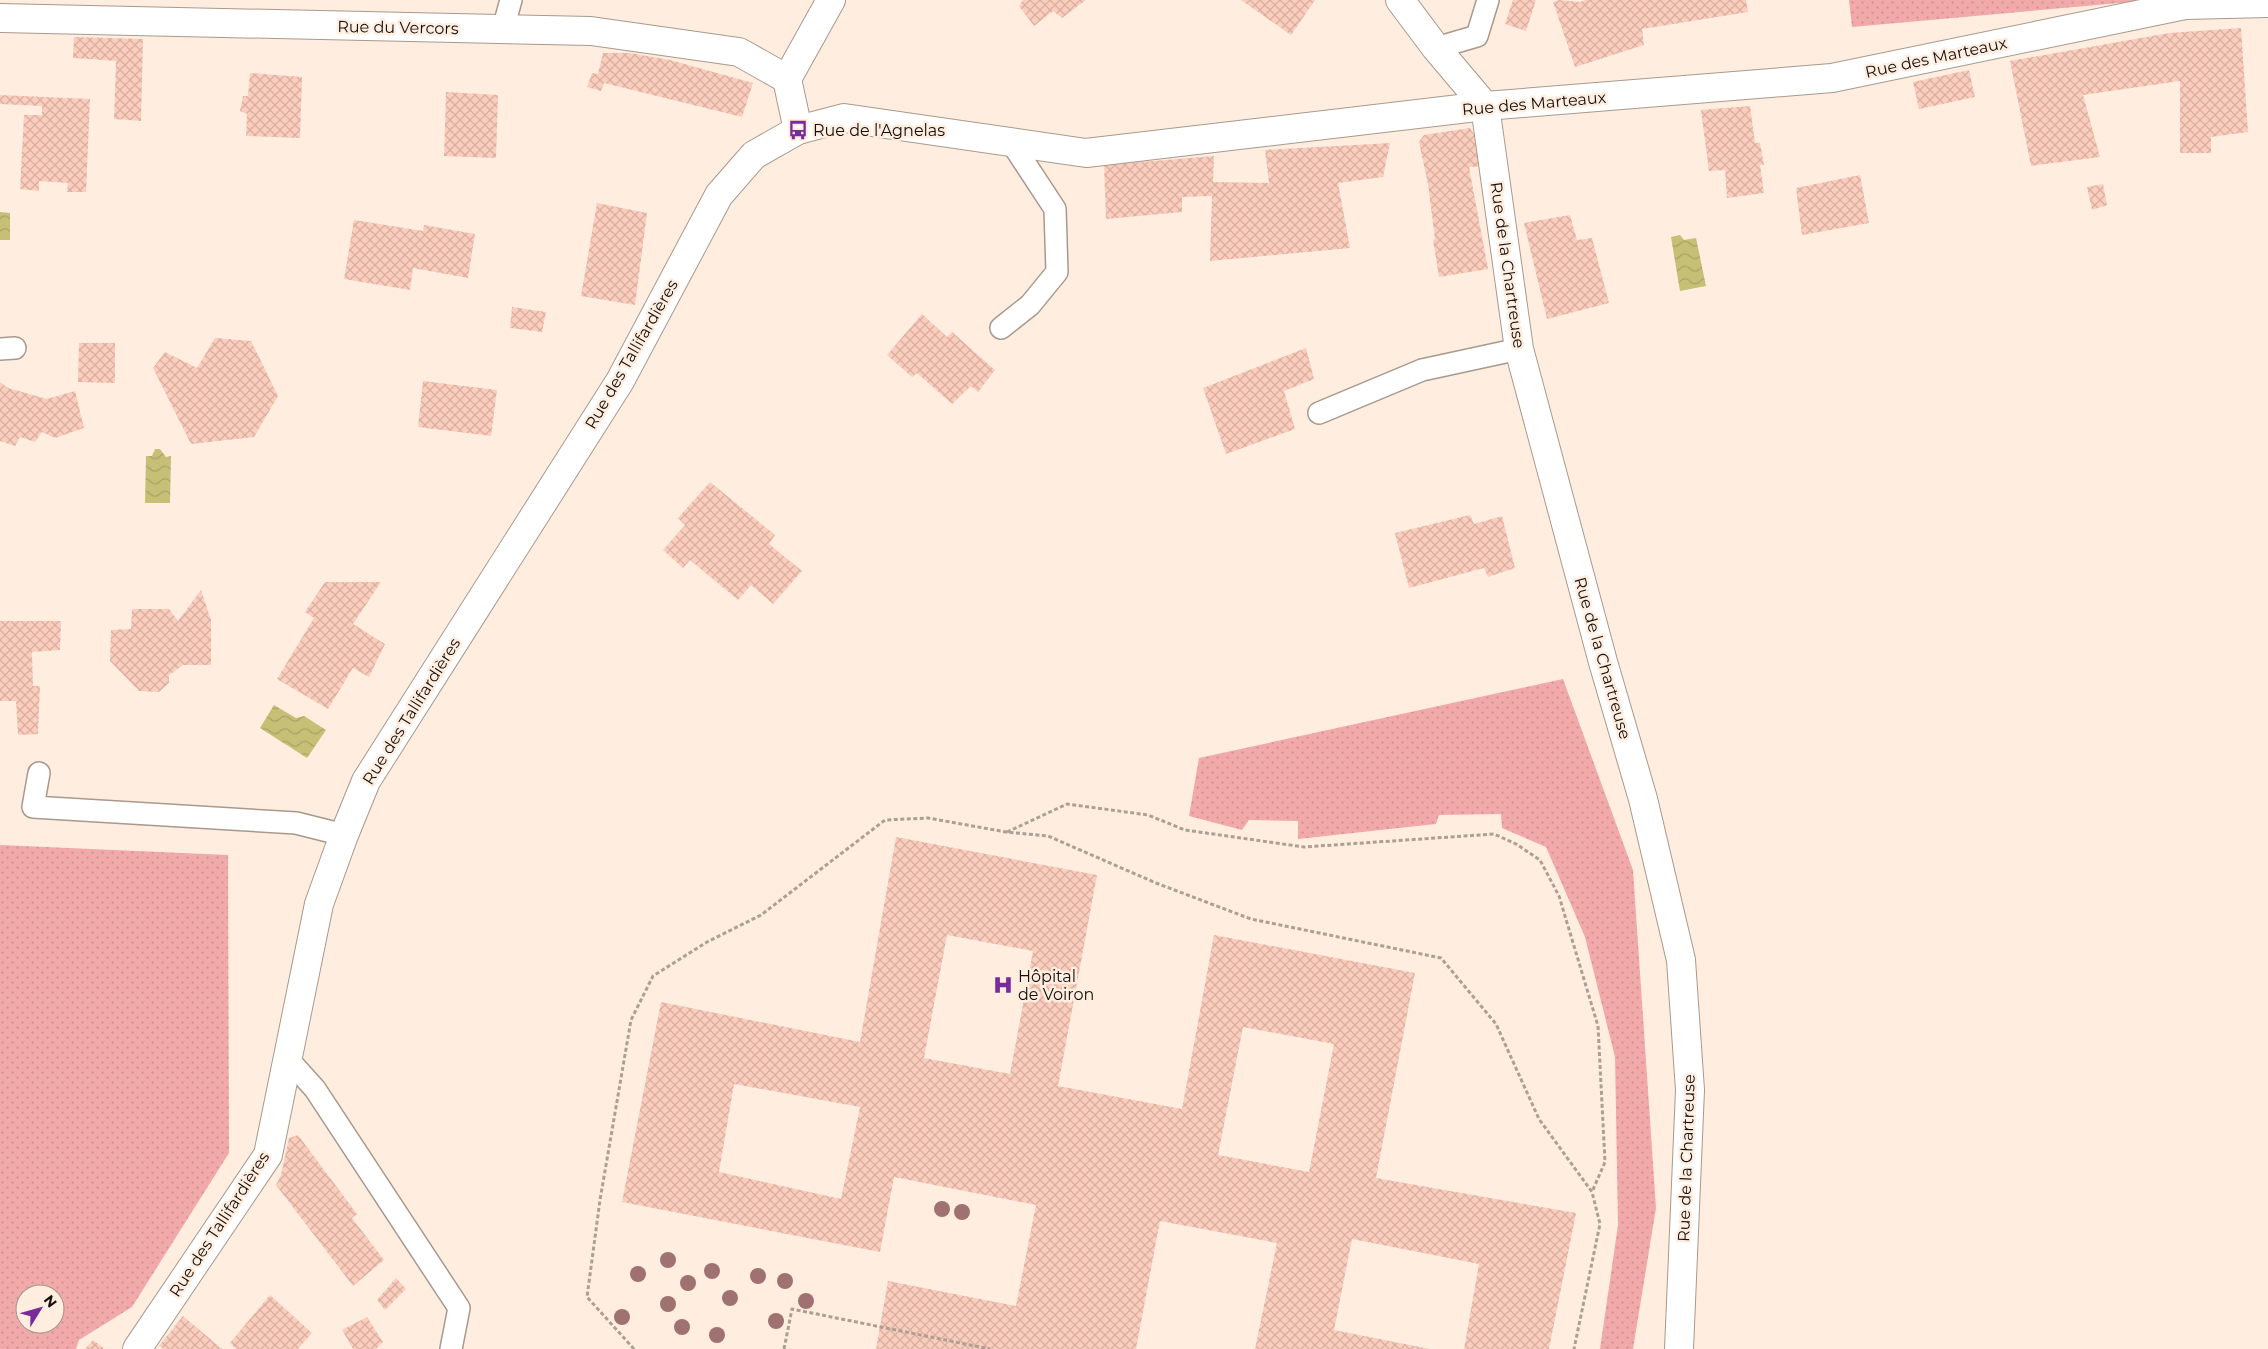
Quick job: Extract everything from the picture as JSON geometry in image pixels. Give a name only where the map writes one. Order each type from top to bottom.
[{"type":"street","points":[[798,130],[788,79],[831,0]]},
{"type":"street","points":[[1400,0],[1436,48],[1485,106]]},
{"type":"street","name":"Rue des Marteaux","points":[[798,130],[844,118],[1086,153],[1485,106],[1832,78],[2185,4],[2268,3]]},
{"type":"street","name":"Rue du Vercors","points":[[0,18],[591,31],[738,52],[788,79]]},
{"type":"street","name":"Rue de la Chartreuse","points":[[1485,106],[1519,349],[1603,662],[1643,799],[1681,960],[1690,1090],[1679,1349]]},
{"type":"street","name":"Rue des Tallifardières","points":[[137,1349],[268,1155],[319,904],[366,781],[620,381],[719,195],[754,155],[798,130]]},
{"type":"lane","points":[[503,29],[511,0]]},
{"type":"lane","points":[[1436,48],[1477,36],[1488,0]]},
{"type":"lane","points":[[1000,328],[1030,305],[1057,272],[1055,209],[1010,142]]},
{"type":"lane","points":[[1319,414],[1422,370],[1519,349]]},
{"type":"lane","points":[[39,773],[33,807],[296,823],[344,835]]},
{"type":"lane","points":[[287,1058],[316,1089],[459,1308],[451,1349]]},
{"type":"path","points":[[1006,832],[1066,804],[1148,815],[1185,830],[1304,847],[1494,834],[1516,844],[1540,860],[1559,896],[1598,1026],[1605,1162],[1592,1192]]},
{"type":"path","points":[[634,1349],[587,1297],[602,1190],[631,1020],[653,976],[706,942],[761,916],[885,820],[928,818],[1006,832],[1048,836],[1156,883],[1250,919],[1440,958],[1496,1024],[1539,1119],[1592,1192],[1600,1224],[1574,1349]]},
{"type":"path","points":[[784,1349],[792,1309],[990,1349]]},
{"type":"shaded area","points":[[1849,0],[2153,0],[1852,27]]},
{"type":"shaded area","points":[[1563,679],[1633,870],[1656,1208],[1633,1349],[1600,1349],[1618,1225],[1615,1057],[1585,937],[1546,847],[1502,828],[1501,814],[1439,815],[1436,824],[1298,839],[1298,821],[1249,820],[1242,830],[1189,816],[1199,758]]},
{"type":"shaded area","points":[[0,845],[228,855],[229,1153],[132,1307],[79,1340],[76,1349],[0,1349]]},
{"type":"water","points":[[0,212],[10,213],[10,240],[0,240]]},
{"type":"water","points":[[1680,235],[1684,240],[1696,238],[1706,286],[1680,291],[1671,237]]},
{"type":"water","points":[[155,449],[160,449],[166,457],[171,456],[170,503],[145,503],[146,456],[152,456]]},
{"type":"water","points":[[274,705],[296,718],[304,716],[326,730],[307,758],[260,728]]},
{"type":"building","points":[[1023,0],[1086,0],[1062,18],[1053,11],[1034,26],[1019,6]]},
{"type":"building","points":[[1241,0],[1315,0],[1291,35]]},
{"type":"building","points":[[1513,0],[1536,0],[1526,31],[1505,24]]},
{"type":"building","points":[[1559,0],[1580,2],[1585,0],[1746,0],[1748,12],[1642,29],[1644,45],[1575,67],[1553,2]]},
{"type":"building","points":[[2241,28],[2248,132],[2211,137],[2211,153],[2180,153],[2180,81],[2083,95],[2100,157],[2031,166],[2010,61],[2169,33]]},
{"type":"building","points":[[74,37],[143,39],[141,121],[114,119],[116,61],[73,58]]},
{"type":"building","points":[[603,53],[630,53],[670,60],[753,83],[742,117],[604,83],[601,91],[587,87],[592,73],[598,74]]},
{"type":"building","points":[[1969,70],[1975,97],[1919,109],[1913,82]]},
{"type":"building","points":[[250,73],[302,77],[300,138],[246,136],[247,114],[240,111],[243,96],[248,96]]},
{"type":"building","points":[[446,92],[498,95],[496,158],[444,156]]},
{"type":"building","points":[[0,95],[90,99],[86,192],[67,192],[68,183],[39,181],[39,191],[20,189],[24,115],[42,115],[42,106],[0,104]]},
{"type":"building","points":[[1750,106],[1755,143],[1760,143],[1764,165],[1760,165],[1764,193],[1727,198],[1725,170],[1709,171],[1701,110]]},
{"type":"building","points":[[1470,128],[1482,147],[1484,166],[1469,167],[1488,269],[1439,277],[1433,240],[1435,239],[1428,184],[1419,142],[1424,135]]},
{"type":"building","points":[[1390,143],[1383,177],[1338,183],[1350,248],[1210,261],[1212,196],[1182,197],[1182,212],[1106,219],[1104,165],[1214,156],[1213,182],[1269,183],[1265,150]]},
{"type":"building","points":[[1860,175],[1869,223],[1802,235],[1796,188]]},
{"type":"building","points":[[2103,184],[2107,205],[2092,210],[2087,187]]},
{"type":"building","points":[[597,203],[647,213],[635,305],[581,296]]},
{"type":"building","points":[[1570,215],[1577,240],[1592,238],[1609,303],[1547,319],[1524,223]]},
{"type":"building","points":[[354,220],[423,231],[424,225],[475,234],[468,278],[413,268],[410,290],[344,279]]},
{"type":"building","points":[[512,307],[546,312],[542,332],[510,328]]},
{"type":"building","points":[[922,314],[947,337],[952,332],[995,370],[978,392],[971,386],[952,404],[917,373],[912,377],[887,355]]},
{"type":"building","points":[[215,338],[251,341],[278,396],[254,437],[191,444],[153,368],[165,352],[197,368]]},
{"type":"building","points":[[79,343],[115,343],[115,383],[78,382]]},
{"type":"building","points":[[1306,348],[1314,379],[1284,391],[1295,429],[1226,454],[1203,388]]},
{"type":"building","points":[[423,381],[497,390],[491,436],[418,427]]},
{"type":"building","points":[[0,382],[8,388],[47,399],[75,391],[84,428],[55,438],[42,432],[35,442],[20,437],[15,446],[0,441]]},
{"type":"building","points":[[710,482],[775,535],[769,544],[802,571],[773,604],[751,585],[738,600],[690,560],[683,568],[663,550],[685,525],[678,518]]},
{"type":"building","points":[[1470,515],[1474,524],[1502,516],[1515,568],[1488,577],[1484,568],[1409,588],[1395,533]]},
{"type":"building","points":[[325,582],[381,582],[353,624],[385,644],[369,677],[353,668],[328,709],[277,679],[314,618],[305,612]]},
{"type":"building","points":[[201,590],[211,620],[211,665],[183,665],[169,675],[169,683],[159,692],[139,691],[110,661],[111,630],[131,629],[132,609],[169,609],[178,621]]},
{"type":"building","points":[[0,621],[61,621],[60,650],[32,652],[33,686],[40,686],[38,734],[18,735],[16,701],[0,701]]},
{"type":"building","points":[[896,837],[1097,875],[1058,1086],[1182,1109],[1214,935],[1415,973],[1376,1178],[1576,1213],[1549,1349],[1464,1349],[1479,1264],[1352,1239],[1334,1330],[1430,1349],[1255,1349],[1277,1243],[1160,1221],[1136,1349],[876,1349],[888,1281],[1016,1306],[1036,1205],[894,1177],[880,1252],[622,1202],[661,1002],[860,1042]],"holes":[[[947,935],[1033,951],[1010,1074],[924,1058]],[[1243,1027],[1334,1044],[1309,1172],[1218,1155]],[[734,1084],[860,1107],[841,1199],[719,1172]]]},
{"type":"building","points":[[298,1135],[357,1214],[352,1218],[384,1260],[353,1286],[276,1185],[281,1175],[289,1138]]},
{"type":"building","points":[[396,1278],[406,1289],[385,1310],[377,1300]]},
{"type":"building","points":[[270,1295],[312,1333],[298,1349],[236,1349],[230,1343]]},
{"type":"building","points":[[183,1316],[222,1349],[164,1349],[159,1346]]},
{"type":"building","points":[[367,1317],[383,1342],[376,1349],[353,1349],[342,1330]]},
{"type":"building","points":[[93,1340],[105,1349],[85,1349]]},
{"type":"place","name":"Rue de l'Agnelas","points":[[798,130]]},
{"type":"place","name":"Hôpital de Voiron","points":[[1003,985]]}]
